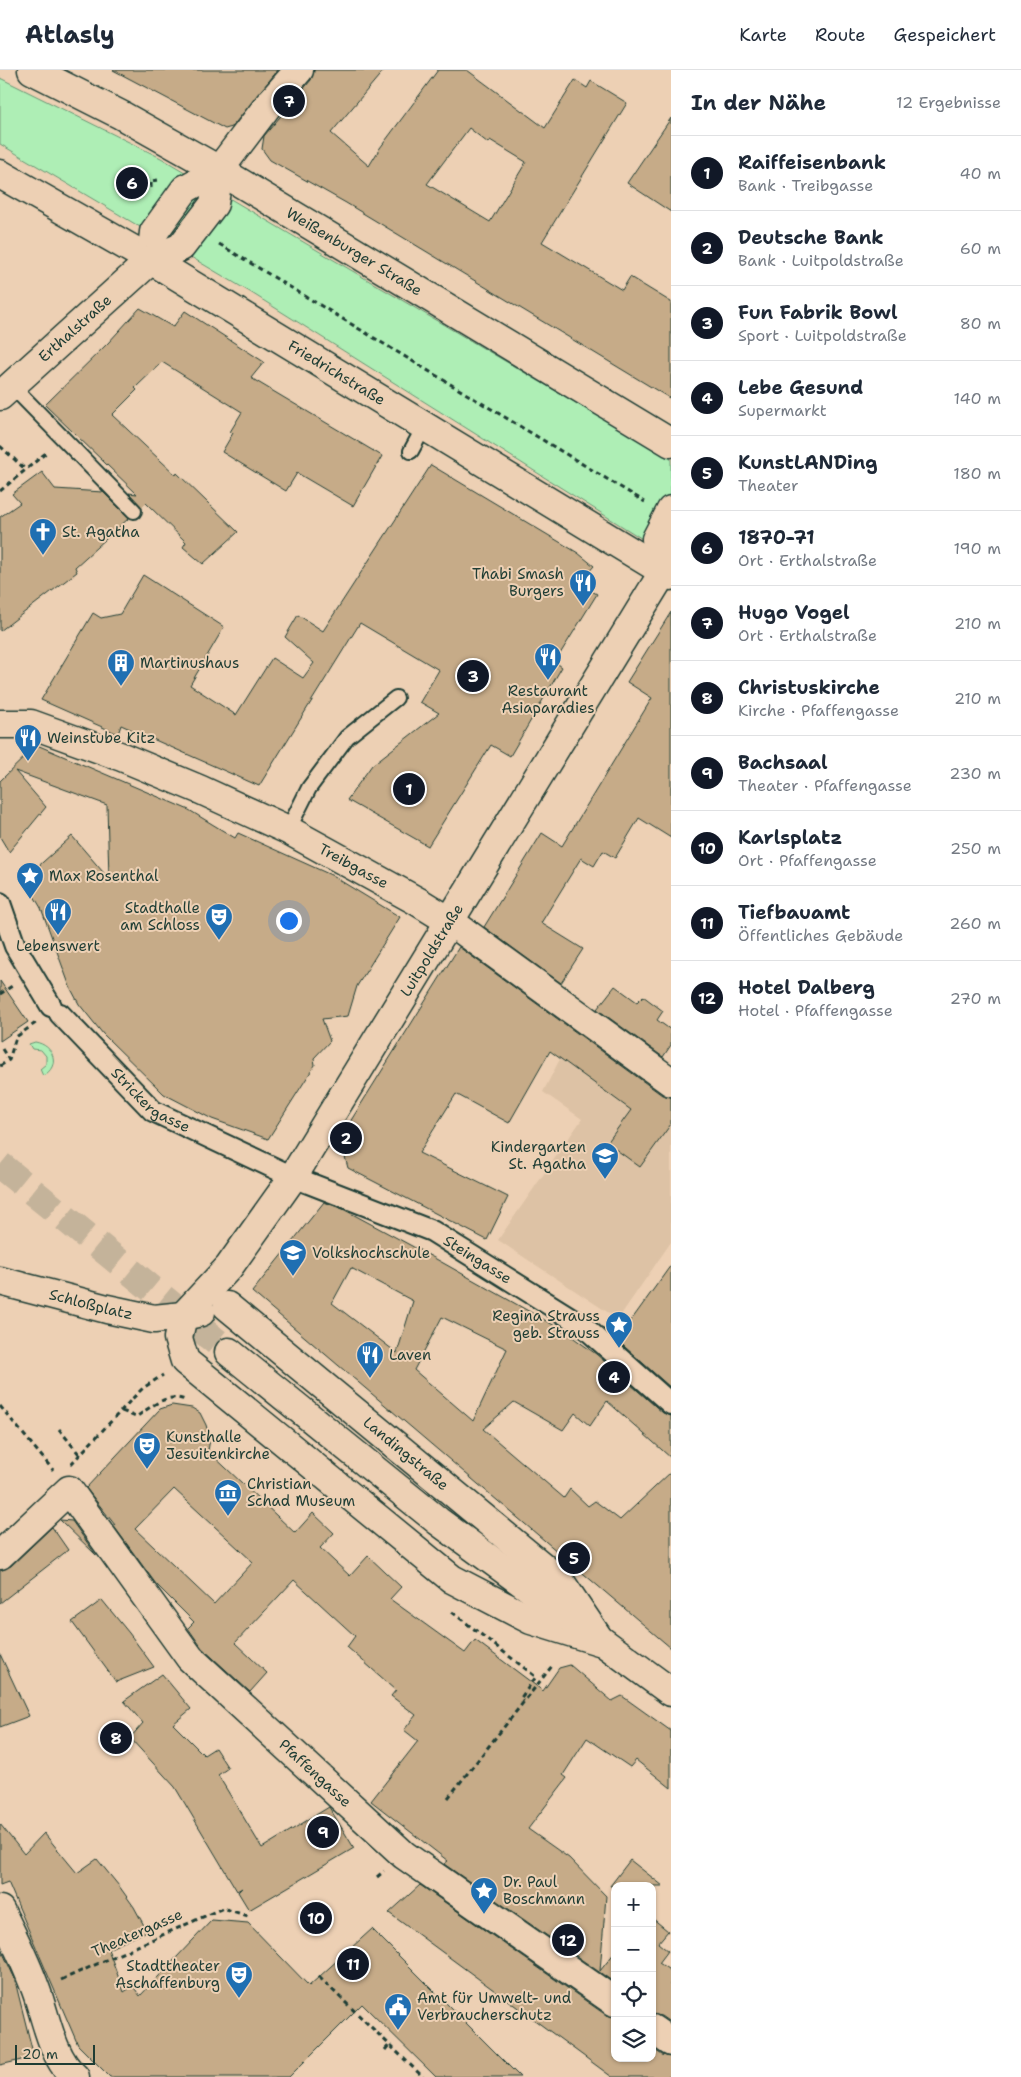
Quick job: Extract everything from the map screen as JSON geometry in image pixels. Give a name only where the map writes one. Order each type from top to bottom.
[{"type":"street","name":"Weißenburger Straße","points":[[32,70],[121,115],[219,170],[671,442]]},
{"type":"street","points":[[151,260],[154,232],[186,189],[219,170],[269,104],[299,70]]},
{"type":"street","name":"Friedrichstraße","points":[[0,174],[151,260],[424,427],[669,572]]},
{"type":"street","name":"Erthalstraße","points":[[6,390],[151,260]]},
{"type":"street","points":[[669,513],[656,539],[669,572]]},
{"type":"street","name":"Luitpoldstraße","points":[[184,1316],[229,1268],[293,1177],[669,572]]},
{"type":"street","name":"Treibgasse","points":[[0,724],[31,724],[122,757],[201,790],[288,830],[417,901],[451,922],[671,1082]]},
{"type":"street","name":"Strickergasse","points":[[0,904],[15,946],[55,1010],[153,1111],[259,1162]]},
{"type":"street","name":"Steingasse","points":[[259,1162],[432,1231],[582,1325],[671,1404]]},
{"type":"street","points":[[184,1316],[227,1306],[229,1268]]},
{"type":"street","name":"Schloßplatz","points":[[0,1280],[107,1309],[154,1319],[184,1316]]},
{"type":"street","name":"Landingstraße","points":[[227,1306],[560,1581],[600,1642]]},
{"type":"street","name":"Landingstraße","points":[[184,1316],[178,1338],[185,1360],[452,1579],[531,1620],[600,1642]]},
{"type":"street","name":"Landingstraße","points":[[229,1352],[438,1522],[671,1692]]},
{"type":"street","points":[[0,1555],[63,1483]]},
{"type":"street","name":"Pfaffengasse","points":[[63,1483],[190,1658],[404,1855],[611,1999]]},
{"type":"street","points":[[0,1910],[37,1990],[51,2038],[70,2075]]},
{"type":"street","points":[[656,2032],[671,2042]]},
{"type":"lane","points":[[6,390],[134,511]]},
{"type":"lane","points":[[411,451],[424,427]]},
{"type":"lane","points":[[288,830],[309,788],[347,737],[396,698]]},
{"type":"path","points":[[220,243],[669,513]]},
{"type":"path","points":[[0,446],[26,470]]},
{"type":"path","points":[[0,492],[51,448]]},
{"type":"path","points":[[0,1066],[9,1060],[16,1037],[32,1028],[55,1010]]},
{"type":"path","points":[[2,1049],[9,1060]]},
{"type":"path","points":[[0,1406],[63,1483],[79,1454],[143,1388]]},
{"type":"path","points":[[122,1411],[136,1417],[164,1398],[183,1398],[191,1403]]},
{"type":"path","points":[[59,1429],[79,1454]]},
{"type":"path","points":[[444,1606],[536,1677],[520,1699],[523,1701]]},
{"type":"path","points":[[448,1798],[552,1666]]},
{"type":"path","name":"Theatergasse","points":[[37,1990],[223,1908],[248,1916]]},
{"type":"path","points":[[319,1977],[423,2077]]},
{"type":"path","points":[[385,2050],[390,2044]]},
{"type":"shaded area","name":"Kindergarten St. Agatha","points":[[585,1025],[671,1087],[671,1242],[618,1319],[498,1240],[582,1119],[543,1092],[560,1059]]},
{"type":"green space","points":[[0,78],[161,158],[671,459],[671,557],[250,292],[0,144]]},
{"type":"green space","points":[[35,1042],[47,1047],[53,1056],[52,1067],[43,1076],[40,1069],[46,1064],[46,1056],[41,1050],[32,1049],[29,1044]]},
{"type":"building","points":[[113,70],[278,70],[232,127],[225,129]]},
{"type":"building","points":[[314,70],[384,70],[331,133],[369,166],[380,148],[438,70],[467,70],[545,128],[575,80],[587,88],[591,81],[627,103],[542,242],[622,290],[630,277],[671,302],[671,399],[346,203],[270,160],[262,149],[264,136],[311,80]],"holes":[[[469,128],[488,143],[490,140],[526,162],[490,222],[427,184]]]},
{"type":"building","points":[[671,118],[671,212],[627,183]]},
{"type":"building","points":[[140,308],[173,327],[185,311],[264,362],[251,378],[382,456],[353,506],[297,473],[286,491],[222,452],[233,433],[230,432],[242,412],[162,362],[135,388],[137,390],[112,415],[176,475],[177,473],[238,532],[203,564],[183,547],[186,542],[146,503],[142,507],[129,493],[137,494],[45,405],[108,343]]},
{"type":"building","points":[[431,465],[578,553],[594,566],[578,584],[597,594],[555,662],[562,667],[510,756],[491,745],[428,846],[347,800],[372,765],[439,713],[420,702],[439,670],[360,623],[259,786],[121,725],[118,734],[41,700],[93,613],[101,618],[120,614],[143,575],[224,627],[190,685],[236,715],[272,658],[303,678],[314,663],[285,637],[298,615],[323,631]]},
{"type":"building","name":"St. Agatha","points":[[42,472],[55,489],[103,492],[129,518],[75,567],[77,572],[0,631],[0,517],[20,503],[12,494]]},
{"type":"building","points":[[671,612],[671,838],[639,818],[615,858],[603,851],[594,866],[581,858],[541,923],[583,949],[561,983],[484,927],[542,833],[562,846],[652,698],[627,682]]},
{"type":"building","name":"Stadthalle am Schloss","points":[[37,745],[189,810],[235,838],[238,833],[331,875],[400,917],[357,986],[348,1016],[322,1019],[330,1041],[314,1058],[315,1065],[268,1139],[212,1119],[164,1094],[103,1034],[79,1004],[70,987],[41,908],[24,879],[72,836],[109,879],[107,805],[15,771],[46,807],[9,852],[0,837],[0,781]]},
{"type":"building","points":[[459,947],[662,1095],[671,1097],[671,1124],[640,1167],[607,1143],[631,1110],[550,1051],[509,1123],[456,1094],[419,1153],[508,1197],[487,1240],[348,1168],[340,1138]]},
{"type":"building","points":[[0,981],[28,1022],[0,1041]]},
{"type":"building","points":[[615,986],[637,1002],[643,996],[663,1011],[657,1020],[671,1030],[671,1045],[663,1057],[597,1009]]},
{"type":"building","points":[[324,1202],[343,1209],[564,1331],[596,1354],[663,1413],[671,1416],[671,1458],[607,1401],[590,1426],[575,1413],[563,1430],[514,1402],[483,1429],[564,1498],[570,1489],[588,1506],[595,1501],[620,1520],[671,1472],[671,1648],[252,1292]],"holes":[[[351,1268],[413,1301],[397,1353],[332,1303]],[[442,1317],[507,1349],[473,1421],[414,1370]]]},
{"type":"building","points":[[671,1265],[671,1388],[617,1340]]},
{"type":"building","points":[[172,1405],[192,1408],[200,1413],[206,1425],[210,1439],[208,1451],[295,1533],[313,1513],[334,1533],[320,1548],[350,1576],[368,1556],[401,1587],[390,1599],[465,1653],[475,1640],[543,1691],[559,1668],[570,1665],[612,1701],[622,1696],[671,1731],[671,1788],[636,1760],[630,1767],[587,1738],[563,1775],[567,1778],[528,1829],[569,1858],[606,1896],[600,1971],[611,1957],[611,1980],[444,1864],[448,1861],[371,1801],[418,1741],[404,1730],[416,1715],[391,1696],[396,1690],[347,1647],[355,1636],[294,1580],[235,1643],[267,1673],[250,1692],[202,1648],[188,1628],[194,1622],[156,1584],[113,1525],[115,1525],[86,1488],[160,1409]],"holes":[[[174,1489],[253,1562],[214,1604],[135,1529]]]},
{"type":"building","points":[[60,1520],[72,1521],[96,1555]]},
{"type":"building","points":[[52,1527],[68,1550],[0,1603],[0,1571],[11,1566]]},
{"type":"building","points":[[102,1600],[154,1667],[116,1682],[72,1622]]},
{"type":"building","points":[[0,1654],[29,1716],[0,1727]]},
{"type":"building","points":[[162,1674],[191,1709],[173,1724],[204,1755],[215,1748],[228,1768],[218,1775],[262,1848],[329,1807],[354,1848],[249,1910],[238,1892],[242,1888],[237,1891],[175,1787],[130,1738],[143,1723],[124,1701]]},
{"type":"building","points":[[0,1824],[24,1854],[44,1833],[77,1873],[97,1859],[119,1886],[134,1907],[147,1931],[108,1949],[124,1992],[133,1986],[140,1996],[212,1920],[248,1923],[309,1986],[372,1929],[520,2077],[436,2077],[362,2004],[289,2077],[110,2077],[78,2045],[8,1882],[0,1885]]},
{"type":"building","points":[[630,1860],[663,1886],[656,1886],[656,1882],[613,1882]]},
{"type":"building","points":[[420,1885],[606,2015],[611,2016],[611,2062],[656,2062],[656,2051],[662,2055],[671,2057],[671,2077],[612,2077],[389,1913]]},
{"type":"building","points":[[656,1921],[668,1931],[658,1943],[668,1951],[659,1963],[671,1971],[671,2023],[656,2015]]},
{"type":"building","points":[[0,1953],[3,1953],[14,1977],[34,2057],[0,2065]]},
{"type":"tunnel","points":[[0,1165],[229,1352]]},
{"type":"place","name":"Hugo Vogel","points":[[289,101]]},
{"type":"place","name":"1870-71","points":[[132,183]]},
{"type":"place","name":"St. Agatha","points":[[43,556]]},
{"type":"place","name":"Thabi Smash Burgers","points":[[583,607]]},
{"type":"place","name":"Fun Fabrik Bowl","points":[[473,676]]},
{"type":"place","name":"Restaurant Asiaparadies","points":[[548,681]]},
{"type":"place","name":"Martinushaus","points":[[121,687]]},
{"type":"place","name":"Weinstube Kitz","points":[[28,762]]},
{"type":"place","name":"Raiffeisenbank","points":[[409,789]]},
{"type":"place","name":"Max Rosenthal","points":[[30,900]]},
{"type":"place","name":"Lebenswert","points":[[58,936]]},
{"type":"place","name":"Stadthalle am Schloss","points":[[219,941]]},
{"type":"place","name":"Deutsche Bank","points":[[346,1138]]},
{"type":"place","name":"Kindergarten St. Agatha","points":[[605,1180]]},
{"type":"place","name":"Volkshochschule","points":[[293,1277]]},
{"type":"place","name":"Regina Strauss geb. Strauss","points":[[619,1349]]},
{"type":"place","name":"Lebe Gesund","points":[[614,1377]]},
{"type":"place","name":"Laven","points":[[370,1379]]},
{"type":"place","name":"Kunsthalle Jesuitenkirche","points":[[147,1470]]},
{"type":"place","name":"Christian Schad Museum","points":[[228,1517]]},
{"type":"place","name":"KunstLANDing","points":[[574,1558]]},
{"type":"place","name":"Christuskirche","points":[[116,1738]]},
{"type":"place","name":"Bachsaal","points":[[323,1832]]},
{"type":"place","name":"Dr. Paul Boschmann","points":[[484,1915]]},
{"type":"place","name":"Karlsplatz","points":[[316,1918]]},
{"type":"place","name":"Hotel Dalberg","points":[[568,1940]]},
{"type":"place","name":"Tiefbauamt","points":[[353,1964]]},
{"type":"place","name":"Stadttheater Aschaffenburg","points":[[239,1999]]},
{"type":"place","name":"Amt für Umwelt- und Verbraucherschutz","points":[[398,2031]]}]
